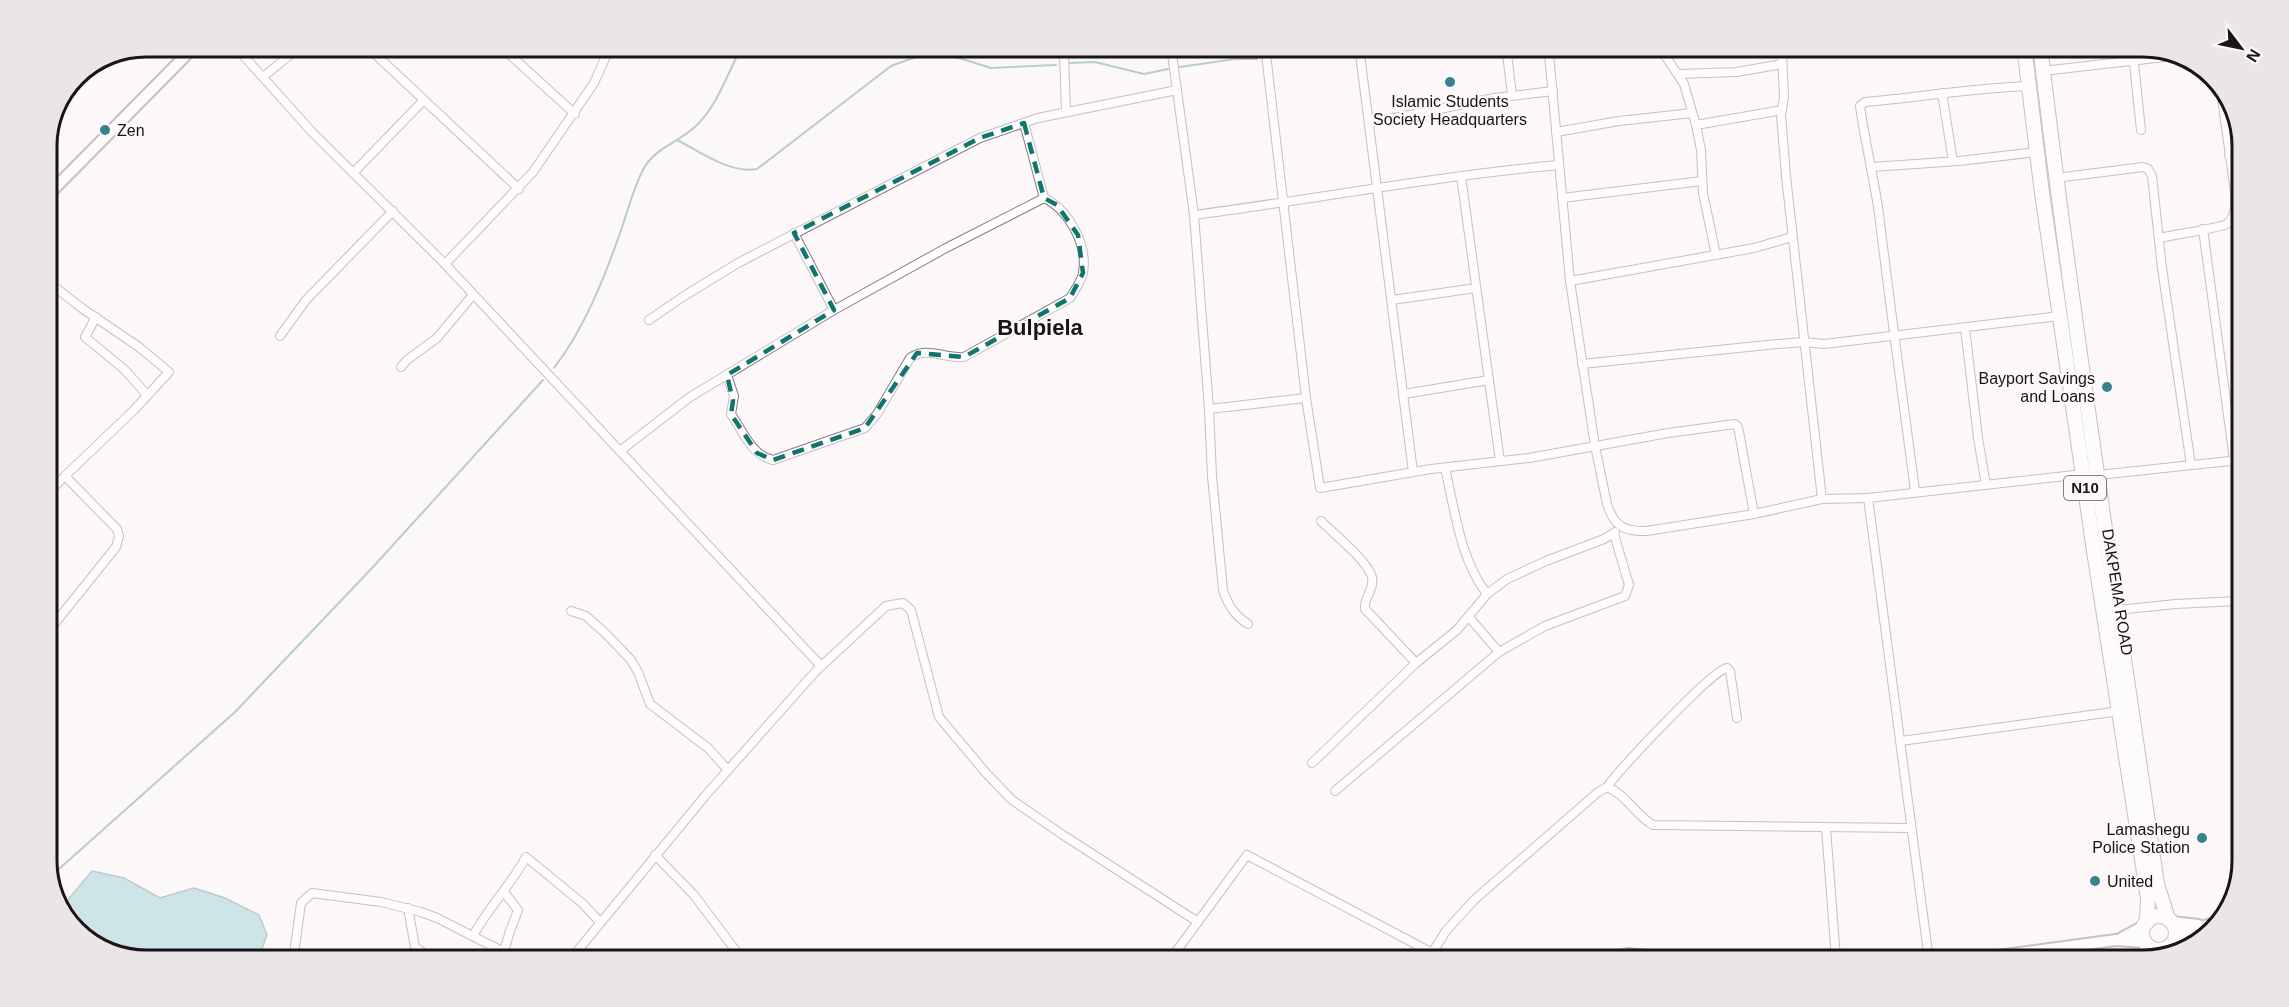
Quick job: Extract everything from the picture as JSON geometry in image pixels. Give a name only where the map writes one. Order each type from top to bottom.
[{"type":"highway","name":"DAKPEMA ROAD","points":[[2025,57],[2083,474],[2148,898],[2146,924]]},
{"type":"highway","name":"DAKPEMA ROAD","points":[[2041,57],[2056,178],[2157,884],[2170,920]]},
{"type":"highway","points":[[2146,924],[2157,916],[2170,920]]},
{"type":"highway","name":"N10","points":[[2170,920],[2175,927],[2174,944]]},
{"type":"highway","name":"N10","points":[[2146,924],[2143,937],[2148,949]]},
{"type":"street","points":[[57,186],[185,57]]},
{"type":"street","points":[[245,57],[353,173],[445,264],[472,296],[821,666]]},
{"type":"street","points":[[263,77],[287,57]]},
{"type":"street","points":[[378,57],[519,189]]},
{"type":"street","points":[[512,57],[574,114]]},
{"type":"street","points":[[445,264],[519,189],[551,149],[594,83],[606,57]]},
{"type":"street","points":[[1064,57],[1066,112]]},
{"type":"street","points":[[1172,57],[1194,215],[1212,476],[1223,590],[1227,604],[1238,618],[1248,624]]},
{"type":"street","points":[[1266,57],[1306,398],[1320,488],[1735,424],[1738,427],[1754,514]]},
{"type":"street","points":[[1360,57],[1413,472]]},
{"type":"street","points":[[1507,57],[1512,95]]},
{"type":"street","points":[[1549,57],[1570,281],[1582,364],[1607,504],[1611,518],[1620,526],[1634,532],[1647,531],[1754,514],[1822,499],[1868,498],[2083,474]]},
{"type":"street","points":[[1666,57],[1679,74],[1687,91],[1696,125],[1701,150],[1702,181],[1716,255]]},
{"type":"street","points":[[1782,57],[1784,97],[1782,110],[1792,237],[1822,499]]},
{"type":"street","points":[[2043,71],[2133,57],[2141,130]]},
{"type":"street","points":[[1679,74],[1737,72],[1782,64]]},
{"type":"street","points":[[1915,491],[1861,104],[1997,87],[2029,86]]},
{"type":"street","points":[[649,320],[738,263],[980,138],[1066,112],[1177,90]]},
{"type":"street","points":[[1370,123],[1512,95],[1553,91]]},
{"type":"street","points":[[1942,93],[1953,161]]},
{"type":"street","points":[[353,173],[424,100]]},
{"type":"street","points":[[2223,108],[2232,176]]},
{"type":"street","points":[[1696,125],[1782,110]]},
{"type":"street","points":[[1556,132],[1619,121],[1692,113]]},
{"type":"street","points":[[727,375],[734,396],[731,414],[757,453],[773,460],[865,428],[910,358],[917,353],[935,353],[953,358],[964,357],[1070,298],[1083,273],[1083,255],[1078,235],[1057,205],[1044,198],[1024,123]]},
{"type":"street","points":[[1871,166],[1953,161],[2037,152]]},
{"type":"street","points":[[1194,215],[1378,187],[1559,165]]},
{"type":"street","points":[[2056,178],[2143,167],[2148,169],[2152,176],[2161,262],[2191,465]]},
{"type":"street","points":[[1461,176],[1500,462]]},
{"type":"street","points":[[1562,198],[1702,181]]},
{"type":"street","points":[[620,451],[690,397],[834,310],[946,248],[1044,198]]},
{"type":"street","points":[[280,336],[306,300],[393,211]]},
{"type":"street","points":[[2160,237],[2223,226],[2232,216]]},
{"type":"street","points":[[2203,229],[2232,432]]},
{"type":"street","points":[[794,233],[834,310]]},
{"type":"street","points":[[1570,281],[1754,248],[1792,237]]},
{"type":"street","points":[[57,288],[169,372],[57,484]]},
{"type":"street","points":[[1392,300],[1476,288]]},
{"type":"street","points":[[401,367],[437,338],[472,296]]},
{"type":"street","points":[[1582,364],[1804,342],[1824,344],[2060,316]]},
{"type":"street","points":[[96,317],[85,337],[125,370],[147,395]]},
{"type":"street","points":[[1965,327],[1986,485]]},
{"type":"street","points":[[1404,394],[1489,380]]},
{"type":"street","points":[[1209,409],[1306,398]]},
{"type":"street","points":[[2098,476],[2232,460]]},
{"type":"street","points":[[1445,468],[1462,542],[1472,572],[1487,594]]},
{"type":"street","points":[[57,621],[116,547],[119,536],[117,529],[65,476]]},
{"type":"street","points":[[1868,498],[1928,950]]},
{"type":"street","points":[[1321,521],[1367,567],[1372,578],[1372,588],[1365,609],[1416,663]]},
{"type":"street","points":[[1312,763],[1416,663],[1457,630],[1487,594],[1507,579],[1614,534],[1620,526]]},
{"type":"street","points":[[1335,790],[1499,652],[1545,626],[1624,596],[1629,585],[1614,534]]},
{"type":"street","points":[[2117,610],[2232,601]]},
{"type":"street","points":[[578,950],[655,855],[821,666],[886,606],[903,603],[911,610],[939,717],[986,773],[1012,800],[1198,922]]},
{"type":"street","points":[[571,611],[586,616],[631,660],[650,704],[708,748],[728,770]]},
{"type":"street","points":[[1469,617],[1499,652]]},
{"type":"street","points":[[1434,950],[1446,931],[1474,900],[1597,793],[1607,788],[1620,770],[1698,688],[1722,669],[1727,668],[1730,671],[1737,718]]},
{"type":"street","points":[[1901,741],[2120,711]]},
{"type":"street","points":[[1607,788],[1618,791],[1646,821],[1653,825],[1911,828]]},
{"type":"street","points":[[1826,828],[1835,950]]},
{"type":"street","points":[[655,855],[694,895],[735,950]]},
{"type":"street","points":[[1177,950],[1247,855],[1422,950]]},
{"type":"street","points":[[473,936],[485,914],[504,892],[526,857],[582,903],[600,922]]},
{"type":"street","points":[[504,892],[518,910],[507,950]]},
{"type":"street","points":[[295,950],[302,903],[312,893],[408,908],[437,918],[500,950]]},
{"type":"street","points":[[408,908],[416,946],[420,950]]},
{"type":"street","points":[[2170,920],[2206,924]]},
{"type":"street","points":[[2043,950],[2116,940],[2146,924]]},
{"type":"street","points":[[2174,944],[2187,931],[2204,926]]},
{"type":"street","points":[[2116,940],[2148,949]]},
{"type":"street","points":[[2079,950],[2080,945]]},
{"type":"highlighted area","points":[[1024,123],[1044,198],[1057,205],[1078,235],[1083,273],[1070,298],[964,357],[917,353],[865,428],[773,460],[757,453],[731,414],[733,401],[727,375],[834,310],[794,233],[980,138]]},
{"type":"water","points":[[92,871],[124,878],[160,898],[194,888],[225,898],[259,915],[267,935],[261,950],[129,948],[112,943],[92,932],[75,915],[67,901]]},
{"type":"waterway","points":[[554,368],[575,337],[592,303],[644,168],[655,155],[690,131],[704,117],[737,57]]},
{"type":"waterway","points":[[677,140],[726,165],[747,170],[757,169],[891,66],[916,57]]},
{"type":"waterway","points":[[956,57],[991,68],[1056,65]]},
{"type":"waterway","points":[[1180,67],[1235,59],[1257,59]]},
{"type":"waterway","points":[[1069,63],[1095,62],[1144,74],[1168,69]]},
{"type":"waterway","points":[[58,870],[235,712],[373,567],[543,380]]},
{"type":"place","name":"Islamic Students Society Headquarters","points":[[1450,82]]},
{"type":"place","name":"Zen","points":[[105,130]]},
{"type":"place","name":"Bayport Savings and Loans","points":[[2107,387]]},
{"type":"place","name":"Lamashegu Police Station","points":[[2202,838]]},
{"type":"place","name":"United","points":[[2095,881]]},
{"type":"district","name":"Bulpiela","points":[[1040,327]]}]
